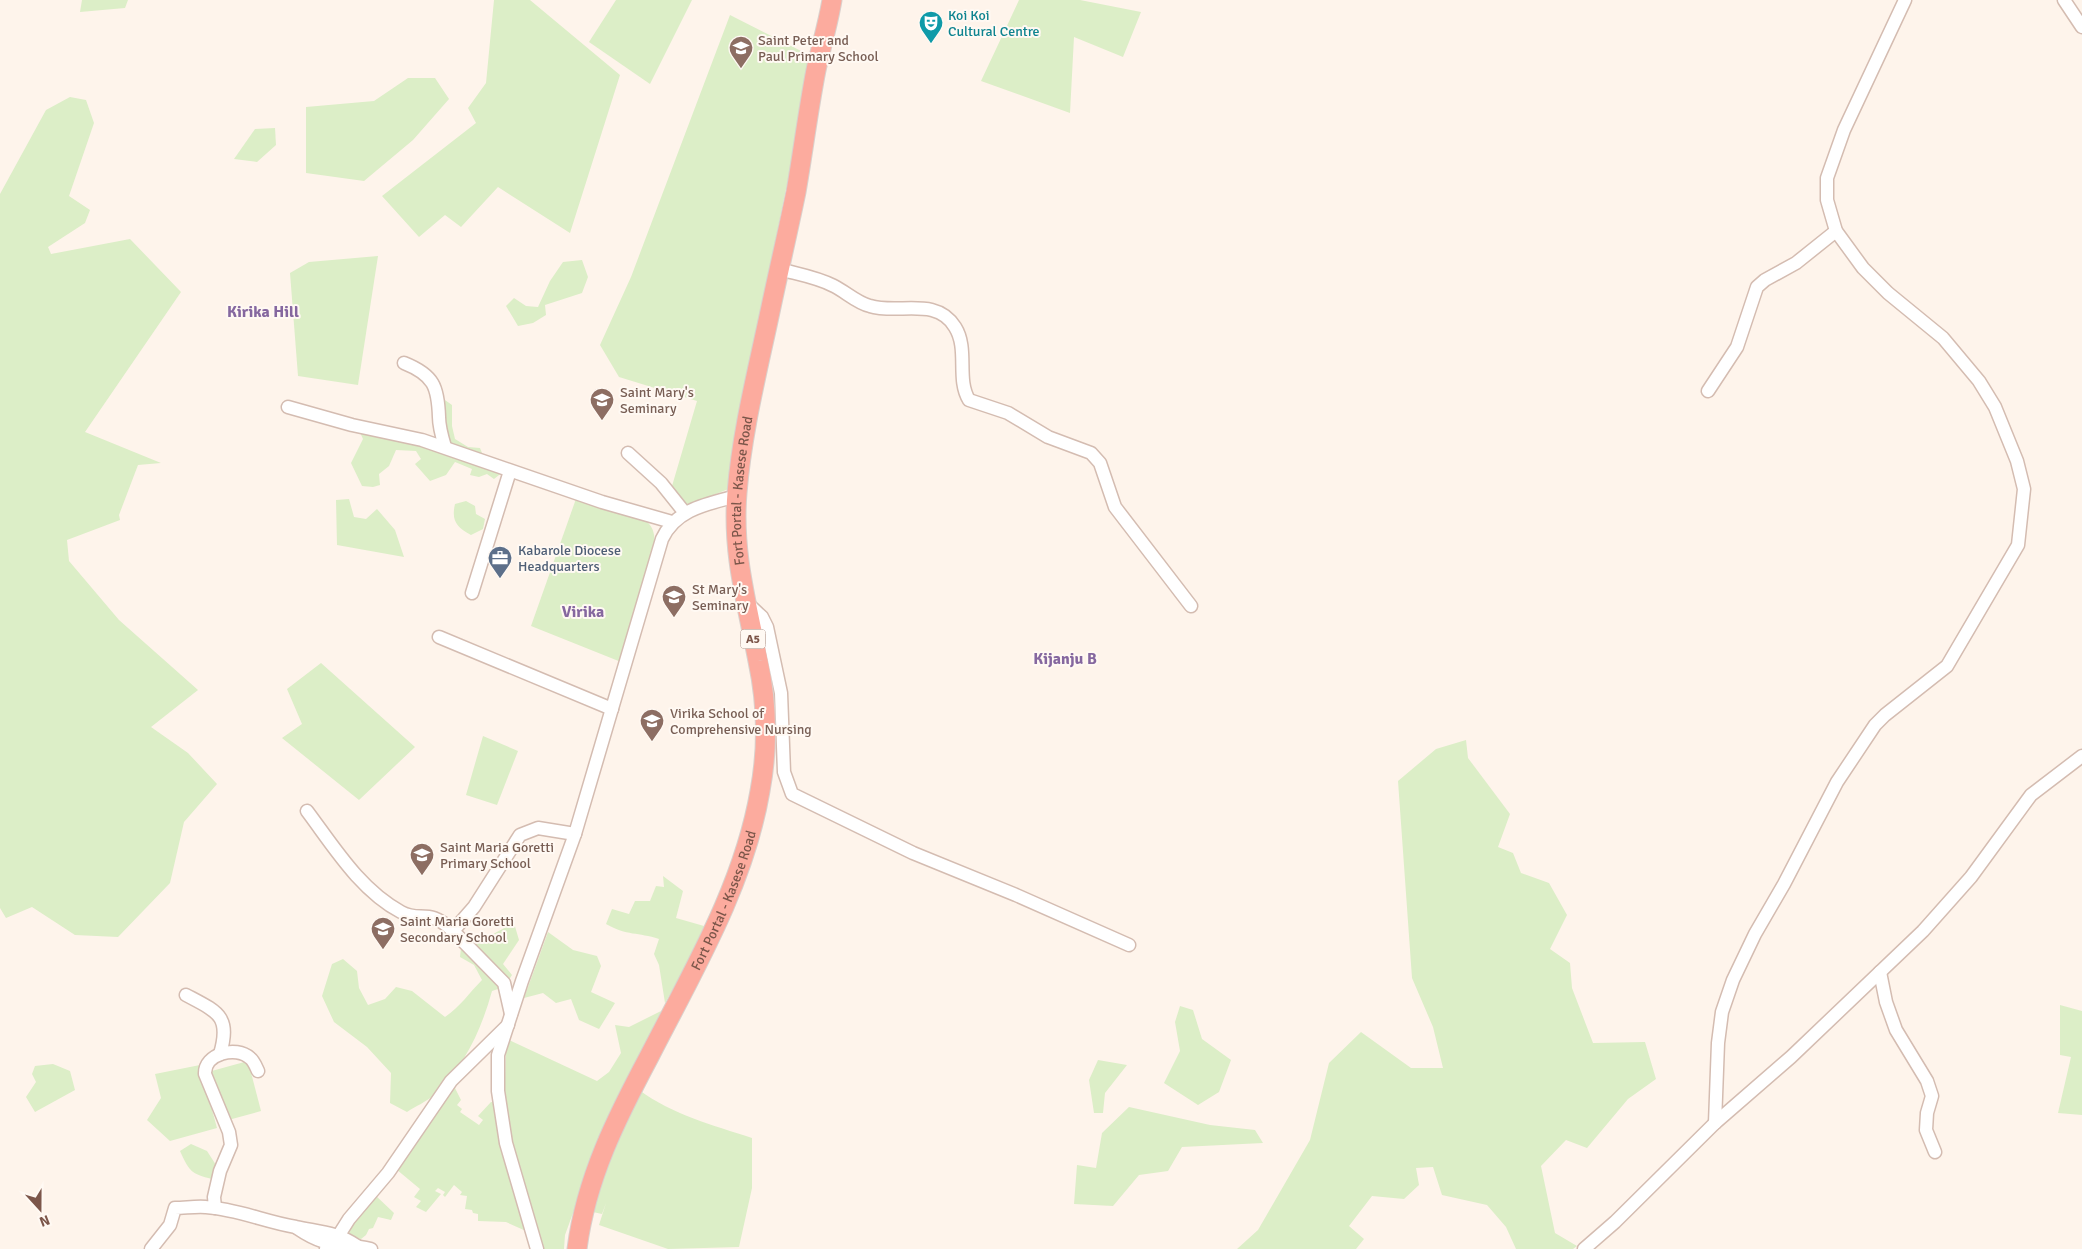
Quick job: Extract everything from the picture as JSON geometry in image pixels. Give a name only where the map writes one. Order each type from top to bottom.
[{"type":"highway","name":"Fort Portal - Kasese Road","points":[[577,1249],[583,1214],[602,1152],[627,1096],[720,917],[752,828],[766,752],[765,722],[759,662],[744,599],[737,544],[736,496],[742,441],[779,269],[832,0]]},
{"type":"street","points":[[1715,1123],[1718,1042],[1722,1012],[1733,980],[1755,934],[1784,884],[1836,782],[1880,720],[1896,704],[1947,666],[2018,545],[2024,488],[2017,461],[1996,407],[1978,381],[1943,338],[1863,268],[1836,231],[1827,200],[1827,178],[1844,130],[1905,0]]},
{"type":"street","points":[[2064,0],[2082,27]]},
{"type":"street","points":[[1708,391],[1737,347],[1757,287],[1765,280],[1796,263],[1836,231]]},
{"type":"street","points":[[779,269],[822,280],[868,306],[879,308],[925,308],[947,318],[955,326],[959,337],[962,349],[965,393],[969,400],[1008,413],[1048,437],[1092,453],[1100,463],[1115,507],[1191,606]]},
{"type":"street","points":[[404,363],[423,373],[433,383],[437,391],[440,425],[445,447]]},
{"type":"street","points":[[288,407],[445,447],[602,502],[672,522]]},
{"type":"street","points":[[628,454],[661,483],[685,513]]},
{"type":"street","points":[[472,592],[510,471]]},
{"type":"street","points":[[537,1249],[506,1143],[498,1091],[498,1055],[522,981],[575,834],[662,539],[672,522],[685,513],[736,496]]},
{"type":"street","points":[[744,599],[762,617],[767,627],[781,693],[784,772],[792,794],[912,853],[1016,895],[1128,945]]},
{"type":"street","points":[[439,637],[612,709]]},
{"type":"street","points":[[1584,1249],[1615,1222],[1715,1123],[1791,1057],[1880,972],[1948,904],[2031,794],[2082,756]]},
{"type":"street","points":[[307,811],[340,857],[364,883],[387,903],[404,913],[437,917],[504,983],[510,1020]]},
{"type":"street","points":[[453,931],[474,907],[520,835],[538,828],[575,834]]},
{"type":"street","points":[[1880,972],[1886,1002],[1896,1030],[1927,1081],[1932,1096],[1927,1113],[1926,1130],[1934,1152]]},
{"type":"street","points":[[504,983],[522,981]]},
{"type":"street","points":[[186,996],[212,1008],[220,1017],[225,1027],[225,1036],[220,1054]]},
{"type":"street","points":[[326,1244],[388,1173],[451,1081],[510,1020]]},
{"type":"street","points":[[215,1208],[214,1197],[220,1171],[231,1145],[229,1132],[204,1068],[210,1059],[220,1054],[243,1054],[251,1058],[258,1071]]},
{"type":"street","points":[[151,1249],[170,1225],[175,1208],[206,1206],[258,1216],[297,1228],[325,1231],[349,1219]]},
{"type":"street","points":[[297,1228],[326,1244],[358,1246],[371,1249]]},
{"type":"street","points":[[325,1231],[326,1244]]},
{"type":"green space","points":[[82,0],[128,0],[125,8],[80,12]]},
{"type":"green space","points":[[494,0],[530,0],[620,75],[570,233],[498,187],[461,227],[445,215],[419,237],[382,196],[476,123],[468,108],[486,83]]},
{"type":"green space","points":[[616,0],[692,0],[650,84],[589,42]]},
{"type":"green space","points":[[1019,0],[1080,0],[1141,12],[1123,57],[1074,37],[1070,113],[981,81]]},
{"type":"green space","points":[[730,15],[813,57],[754,345],[731,488],[688,505],[672,486],[697,401],[619,377],[600,345],[631,277]]},
{"type":"green space","points":[[408,78],[435,78],[449,99],[413,140],[364,181],[306,173],[306,107],[374,101]]},
{"type":"green space","points":[[70,97],[86,100],[94,123],[69,196],[90,210],[85,223],[48,247],[51,254],[130,239],[181,292],[85,432],[161,463],[138,465],[119,515],[120,520],[67,540],[69,561],[119,620],[198,690],[151,727],[188,753],[217,784],[184,822],[170,883],[118,937],[75,935],[32,907],[6,918],[0,908],[0,194],[46,110]]},
{"type":"green space","points":[[275,128],[276,145],[257,162],[234,159],[255,129]]},
{"type":"green space","points":[[378,256],[358,385],[298,376],[290,273],[309,262]]},
{"type":"green space","points":[[582,260],[588,277],[582,293],[545,305],[546,315],[533,323],[518,326],[506,306],[514,298],[526,306],[538,307],[550,281],[563,262]]},
{"type":"green space","points":[[442,398],[452,405],[452,426],[455,439],[468,447],[480,448],[484,458],[447,445]]},
{"type":"green space","points":[[358,428],[423,443],[504,471],[494,479],[487,474],[479,477],[470,475],[472,469],[455,462],[446,475],[430,481],[415,464],[421,459],[416,451],[396,450],[389,466],[379,474],[380,485],[373,487],[362,486],[351,463],[363,439]]},
{"type":"green space","points":[[577,496],[644,518],[654,535],[652,560],[621,662],[531,626]]},
{"type":"green space","points":[[349,499],[354,517],[366,519],[377,509],[395,530],[404,557],[337,545],[336,500]]},
{"type":"green space","points":[[466,501],[475,506],[476,514],[485,519],[483,529],[471,535],[456,523],[454,515],[455,504]]},
{"type":"green space","points":[[321,663],[415,747],[359,800],[282,738],[302,724],[287,689]]},
{"type":"green space","points":[[483,736],[518,751],[497,805],[466,795]]},
{"type":"green space","points":[[1466,740],[1468,758],[1510,814],[1498,847],[1513,853],[1521,873],[1549,883],[1567,915],[1550,949],[1570,963],[1572,988],[1593,1043],[1645,1042],[1656,1079],[1628,1099],[1587,1148],[1566,1140],[1541,1166],[1555,1233],[1577,1246],[1573,1249],[1516,1249],[1506,1227],[1487,1205],[1442,1195],[1433,1167],[1416,1168],[1419,1185],[1404,1199],[1372,1196],[1349,1226],[1364,1239],[1356,1249],[1237,1249],[1258,1230],[1310,1140],[1329,1063],[1361,1032],[1411,1068],[1443,1068],[1433,1027],[1412,978],[1398,781],[1436,749]]},
{"type":"green space","points":[[663,876],[683,891],[676,918],[704,926],[688,962],[665,1003],[659,965],[654,954],[659,939],[626,932],[606,924],[612,909],[629,914],[635,901],[650,901],[656,886],[664,887]]},
{"type":"green space","points":[[514,923],[519,940],[503,964],[512,975],[504,987],[492,991],[483,1020],[463,1060],[445,1084],[424,1102],[407,1112],[390,1103],[391,1073],[367,1047],[334,1022],[322,996],[332,964],[343,959],[357,971],[359,988],[368,1005],[385,999],[396,987],[412,991],[445,1017],[482,980],[474,965],[460,957],[462,938],[480,941]]},
{"type":"green space","points":[[548,932],[573,950],[597,956],[601,966],[591,992],[615,1003],[599,1029],[579,1020],[571,999],[556,1003],[543,993],[524,998]]},
{"type":"green space","points":[[2060,1005],[2082,1011],[2082,1115],[2058,1113],[2071,1057],[2060,1055]]},
{"type":"green space","points":[[1180,1006],[1193,1010],[1202,1039],[1231,1060],[1219,1092],[1198,1105],[1164,1083],[1180,1051],[1175,1022]]},
{"type":"green space","points":[[661,1011],[581,1191],[565,1235],[564,1249],[542,1249],[504,1114],[506,1045],[509,1040],[597,1081],[609,1072],[621,1053],[615,1025],[629,1027]]},
{"type":"green space","points":[[1098,1060],[1127,1065],[1105,1093],[1103,1113],[1094,1113],[1089,1080]]},
{"type":"green space","points":[[248,1061],[261,1111],[221,1122],[208,1072]]},
{"type":"green space","points":[[53,1064],[70,1071],[75,1090],[35,1112],[26,1097],[36,1082],[32,1074],[35,1066]]},
{"type":"green space","points":[[200,1065],[217,1128],[170,1141],[147,1120],[161,1098],[155,1074]]},
{"type":"green space","points":[[451,1088],[455,1088],[461,1100],[457,1105],[462,1109],[460,1112],[479,1125],[483,1120],[478,1116],[491,1102],[495,1102],[526,1231],[506,1222],[478,1221],[478,1214],[473,1213],[472,1210],[465,1209],[467,1196],[460,1195],[462,1192],[454,1185],[445,1197],[443,1195],[445,1192],[438,1188],[435,1191],[441,1194],[426,1212],[416,1207],[421,1201],[414,1197],[420,1189],[396,1169]]},
{"type":"green space","points":[[639,1090],[679,1113],[752,1138],[752,1188],[739,1247],[668,1249],[599,1225],[606,1203],[602,1214],[593,1212],[614,1140]]},
{"type":"green space","points":[[1129,1107],[1210,1125],[1255,1130],[1263,1143],[1182,1147],[1168,1171],[1139,1175],[1113,1206],[1074,1204],[1077,1165],[1096,1168],[1102,1133]]},
{"type":"green space","points":[[191,1144],[207,1151],[216,1165],[212,1179],[195,1173],[186,1163],[180,1151]]},
{"type":"green space","points":[[374,1194],[394,1213],[391,1220],[378,1217],[373,1228],[369,1229],[361,1239],[351,1237],[349,1231],[352,1220],[360,1208]]},
{"type":"place","name":"Koi Koi Cultural Centre","points":[[931,44]]},
{"type":"place","name":"Saint Peter and Paul Primary School","points":[[741,69]]},
{"type":"place","name":"Saint Mary's Seminary","points":[[602,421]]},
{"type":"place","name":"Kabarole Diocese Headquarters","points":[[500,579]]},
{"type":"place","name":"St Mary's Seminary","points":[[674,618]]},
{"type":"place","name":"Virika School of Comprehensive Nursing","points":[[652,742]]},
{"type":"place","name":"Saint Maria Goretti Primary School","points":[[422,876]]},
{"type":"place","name":"Saint Maria Goretti Secondary School","points":[[383,950]]},
{"type":"district","name":"Kirika Hill","points":[[263,312]]},
{"type":"district","name":"Virika","points":[[583,612]]},
{"type":"district","name":"Kijanju B","points":[[1065,659]]}]
